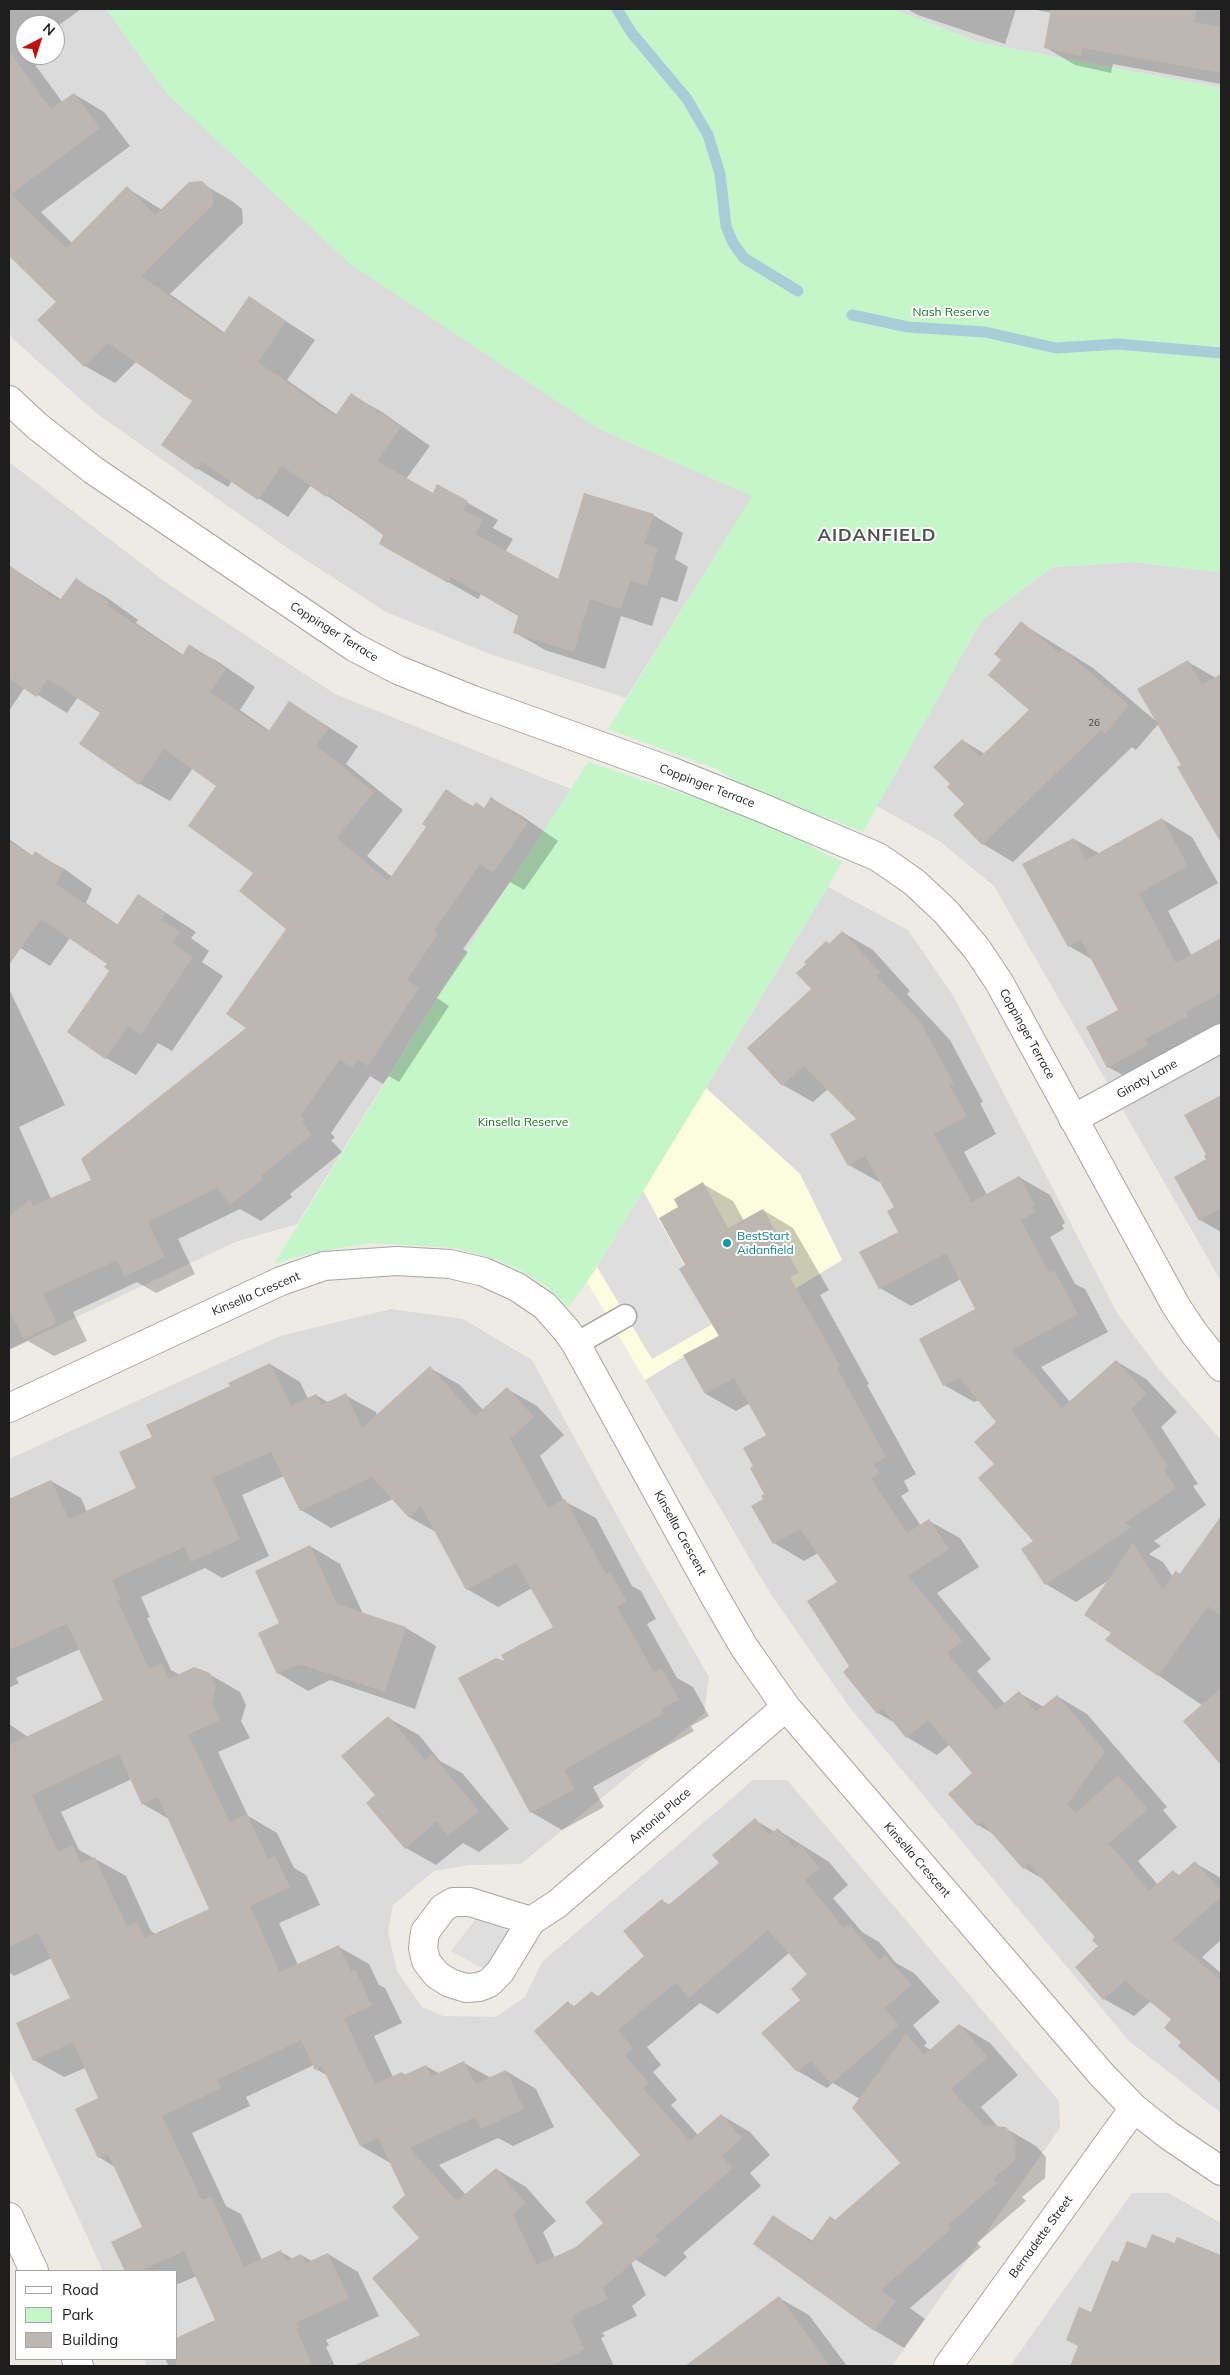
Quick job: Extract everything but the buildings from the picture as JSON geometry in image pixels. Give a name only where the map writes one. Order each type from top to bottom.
[{"type":"street","name":"Coppinger Terrace","points":[[9,400],[37,426],[93,470],[303,615],[363,652],[398,670],[670,771],[765,809],[878,857],[914,882],[946,912],[978,949],[999,982],[1176,1306],[1194,1333],[1221,1366]]},
{"type":"street","name":"Ginaty Lane","points":[[1074,1119],[1221,1038]]},
{"type":"street","name":"Kinsella Crescent","points":[[9,1408],[281,1281],[324,1266],[359,1262],[397,1261],[450,1264],[484,1272],[516,1287],[545,1306],[576,1344],[714,1597],[744,1646],[786,1707],[1102,2075],[1134,2108],[1168,2135],[1221,2171]]},
{"type":"street","name":"Antonia Place","points":[[531,1921],[557,1904],[786,1707]]},
{"type":"street","name":"Bernadette Street","points":[[948,2366],[1134,2108]]},
{"type":"street","points":[[9,2217],[34,2270]]},
{"type":"lane","points":[[576,1344],[626,1316]]},
{"type":"shaded area","points":[[9,9],[106,9],[168,95],[599,429],[753,496],[626,698],[490,654],[386,612],[286,547],[96,413],[13,339],[9,333]]},
{"type":"shaded area","points":[[893,9],[1221,9],[1221,88],[978,42]]},
{"type":"shaded area","points":[[9,462],[168,584],[335,694],[571,789],[481,927],[297,1224],[235,1242],[9,1349]]},
{"type":"shaded area","points":[[1134,562],[1221,572],[1221,1281],[994,886],[941,842],[877,806],[981,621],[1052,567]]},
{"type":"shaded area","points":[[828,887],[908,930],[954,997],[1117,1313],[1159,1369],[1221,1440],[1221,2113],[1129,2041],[850,1708],[770,1593],[645,1380],[842,1260],[800,1174],[706,1088]]},
{"type":"shaded area","points":[[706,1088],[800,1174],[842,1260],[645,1380],[587,1282]]},
{"type":"shaded area","points":[[643,1191],[716,1322],[652,1359],[597,1267]]},
{"type":"shaded area","points":[[391,1309],[463,1319],[532,1360],[637,1552],[709,1677],[704,1714],[521,1864],[469,1865],[434,1871],[393,1905],[388,1932],[397,1971],[422,2007],[443,2016],[496,2017],[525,1997],[542,1962],[753,1780],[787,1780],[1059,2101],[1060,2128],[892,2366],[147,2366],[144,2360],[178,2360],[178,2270],[103,2270],[9,2068],[9,1459],[280,1336]]},
{"type":"shaded area","points":[[477,1917],[512,1933],[484,1969],[451,1951]]},
{"type":"shaded area","points":[[1132,2193],[1168,2193],[1221,2223],[1221,2366],[1010,2366]]},
{"type":"green space","name":"Nash Reserve","points":[[106,9],[893,9],[978,42],[1221,88],[1221,572],[1134,562],[1052,567],[981,621],[863,832],[823,816],[807,813],[740,784],[717,769],[608,729],[752,496],[599,429],[350,264],[168,95]]},
{"type":"green space","name":"Kinsella Reserve","points":[[588,762],[689,796],[724,801],[792,831],[812,847],[842,862],[597,1267],[569,1307],[546,1286],[522,1271],[498,1260],[456,1248],[371,1243],[314,1252],[274,1264],[481,927]]},
{"type":"waterway","points":[[617,9],[631,32],[687,99],[708,135],[720,174],[726,226],[733,243],[744,258],[798,291]]},
{"type":"waterway","points":[[852,315],[908,327],[985,332],[1056,348],[1118,344],[1221,353]]},
{"type":"place","name":"BestStart Aidanfield","points":[[727,1243]]},
{"type":"district","name":"AIDANFIELD","points":[[877,536]]}]
